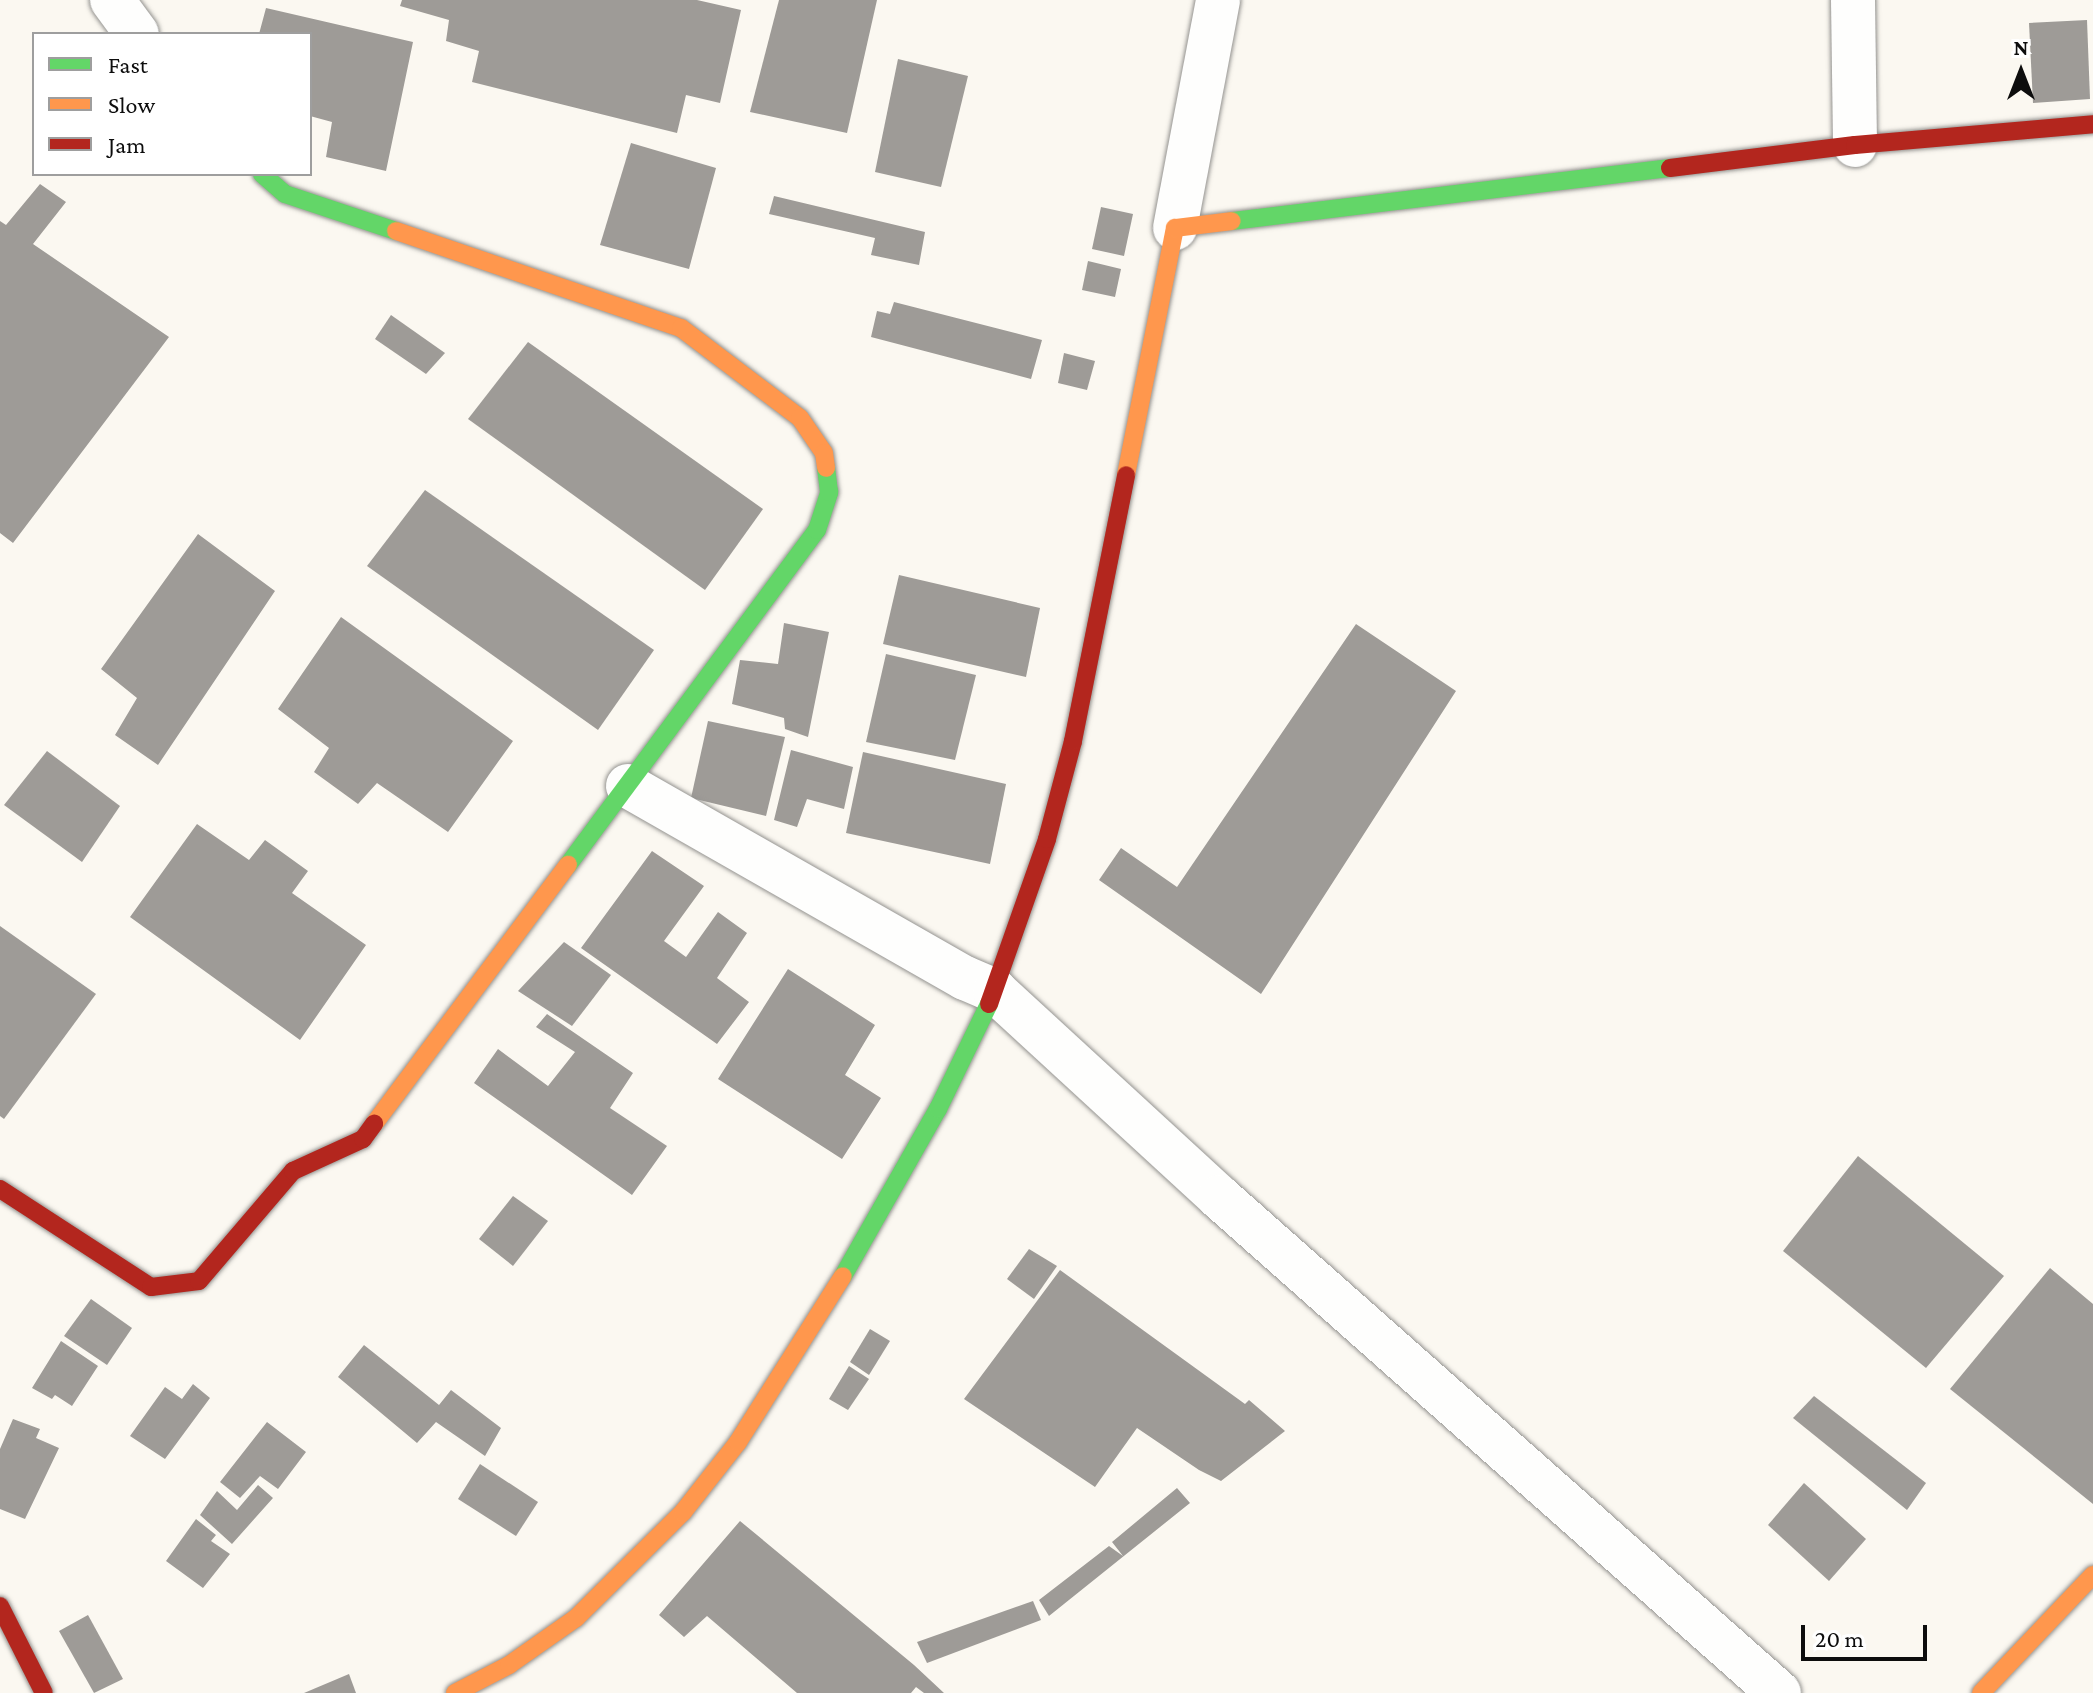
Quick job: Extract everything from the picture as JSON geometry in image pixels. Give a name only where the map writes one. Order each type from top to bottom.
[{"type":"street","points":[[112,0],[136,32]]},
{"type":"street","points":[[455,1693],[509,1665],[576,1618],[683,1512],[738,1442],[846,1271],[931,1123],[995,991],[1047,839],[1073,741],[1218,0]]},
{"type":"street","points":[[1853,0],[1855,145]]},
{"type":"street","points":[[1175,228],[1855,145],[2093,124]]},
{"type":"street","points":[[0,1189],[151,1287],[199,1281],[293,1171],[363,1139],[817,530],[829,492],[824,453],[800,418],[681,328],[285,194],[264,176]]},
{"type":"street","points":[[628,786],[965,978],[995,991],[1219,1197],[1779,1693]]},
{"type":"street","points":[[1981,1693],[2093,1575]]},
{"type":"street","points":[[0,1606],[44,1693]]},
{"type":"building","points":[[402,0],[697,0],[741,10],[720,103],[686,95],[677,133],[472,82],[479,51],[446,41],[449,20],[400,6]]},
{"type":"building","points":[[779,0],[877,0],[847,133],[750,112]]},
{"type":"building","points":[[266,8],[413,42],[386,171],[326,157],[332,122],[312,117],[312,32],[260,32]]},
{"type":"building","points":[[2087,20],[2090,99],[2033,103],[2029,23]]},
{"type":"building","points":[[898,59],[968,76],[941,187],[875,172]]},
{"type":"building","points":[[631,143],[716,168],[689,269],[600,245]]},
{"type":"building","points":[[40,184],[66,202],[33,244],[169,337],[13,543],[0,533],[0,221],[6,225]]},
{"type":"building","points":[[774,196],[925,232],[919,265],[871,255],[875,238],[769,214]]},
{"type":"building","points":[[1101,207],[1133,214],[1124,256],[1092,249]]},
{"type":"building","points":[[1088,261],[1121,269],[1115,297],[1082,290]]},
{"type":"building","points":[[894,302],[1042,340],[1031,379],[871,337],[877,311],[890,314]]},
{"type":"building","points":[[391,315],[445,353],[426,374],[375,339]]},
{"type":"building","points":[[528,342],[763,509],[705,590],[468,419]]},
{"type":"building","points":[[1064,353],[1095,361],[1087,390],[1058,383]]},
{"type":"building","points":[[425,490],[654,650],[598,730],[367,566]]},
{"type":"building","points":[[198,534],[275,591],[158,765],[115,735],[137,698],[101,669]]},
{"type":"building","points":[[899,575],[1040,608],[1026,677],[883,644]]},
{"type":"building","points":[[341,617],[513,741],[448,832],[377,783],[358,804],[314,772],[329,748],[278,709]]},
{"type":"building","points":[[784,623],[829,632],[808,737],[785,729],[784,718],[732,704],[740,660],[778,664]]},
{"type":"building","points":[[1356,624],[1456,691],[1261,994],[1099,880],[1121,848],[1177,887]]},
{"type":"building","points":[[886,654],[976,675],[955,760],[866,742]]},
{"type":"building","points":[[708,721],[785,737],[766,816],[691,798]]},
{"type":"building","points":[[791,750],[853,767],[844,809],[807,799],[797,827],[774,820]]},
{"type":"building","points":[[47,751],[120,806],[82,862],[4,805]]},
{"type":"building","points":[[863,752],[1006,784],[990,864],[846,833]]},
{"type":"building","points":[[197,824],[249,860],[265,840],[308,871],[292,893],[366,945],[300,1040],[130,917]]},
{"type":"building","points":[[652,851],[704,886],[664,941],[686,957],[718,912],[747,933],[717,978],[749,1002],[717,1044],[581,948]]},
{"type":"building","points":[[0,926],[96,994],[4,1119],[0,1116]]},
{"type":"building","points":[[564,942],[611,975],[572,1026],[518,991]]},
{"type":"building","points":[[788,969],[875,1025],[845,1075],[881,1098],[842,1159],[718,1079]]},
{"type":"building","points":[[547,1014],[633,1073],[610,1108],[667,1146],[632,1195],[474,1083],[498,1049],[548,1086],[575,1052],[536,1027]]},
{"type":"building","points":[[1858,1156],[2004,1276],[1926,1368],[1783,1251]]},
{"type":"building","points":[[513,1196],[548,1221],[513,1266],[479,1239]]},
{"type":"building","points":[[1029,1249],[1057,1266],[1034,1299],[1007,1279]]},
{"type":"building","points":[[2050,1268],[2093,1304],[2093,1504],[1950,1389]]},
{"type":"building","points":[[1060,1270],[1245,1404],[1249,1400],[1285,1431],[1221,1481],[1199,1470],[1137,1428],[1095,1487],[964,1399]]},
{"type":"building","points":[[91,1299],[132,1328],[107,1365],[64,1336]]},
{"type":"building","points":[[870,1329],[890,1341],[869,1375],[850,1362]]},
{"type":"building","points":[[61,1341],[98,1366],[72,1406],[55,1395],[52,1399],[32,1388]]},
{"type":"building","points":[[364,1345],[439,1405],[451,1390],[501,1428],[485,1456],[436,1422],[417,1443],[338,1377]]},
{"type":"building","points":[[849,1366],[869,1379],[848,1410],[829,1399]]},
{"type":"building","points":[[193,1384],[210,1398],[165,1459],[130,1436],[165,1387],[182,1399]]},
{"type":"building","points":[[1814,1396],[1926,1483],[1907,1510],[1793,1418]]},
{"type":"building","points":[[13,1419],[40,1429],[36,1438],[59,1448],[25,1519],[0,1509],[0,1449]]},
{"type":"building","points":[[267,1422],[306,1452],[278,1489],[260,1476],[240,1498],[220,1482]]},
{"type":"building","points":[[480,1464],[538,1502],[516,1536],[458,1499]]},
{"type":"building","points":[[1804,1483],[1866,1539],[1829,1581],[1768,1525]]},
{"type":"building","points":[[258,1485],[273,1498],[232,1544],[200,1515],[217,1491],[237,1510]]},
{"type":"building","points":[[1177,1488],[1190,1503],[1049,1616],[1039,1600],[1109,1546],[1123,1556],[1112,1542]]},
{"type":"building","points":[[196,1519],[216,1535],[211,1541],[230,1554],[203,1588],[166,1561]]},
{"type":"building","points":[[740,1521],[944,1693],[924,1693],[916,1687],[911,1693],[797,1693],[707,1616],[684,1637],[659,1615]]},
{"type":"building","points":[[1033,1601],[1041,1620],[927,1663],[917,1642]]},
{"type":"building","points":[[88,1615],[123,1679],[94,1693],[59,1631]]},
{"type":"building","points":[[349,1674],[356,1693],[304,1693]]},
{"type":"traffic: fast","points":[[1232,221],[1670,168]]},
{"type":"traffic: fast","points":[[264,176],[285,194],[396,231]]},
{"type":"traffic: fast","points":[[568,865],[817,530],[829,492],[826,468]]},
{"type":"traffic: fast","points":[[843,1276],[938,1109],[989,1004]]},
{"type":"traffic: slow","points":[[1126,475],[1175,228],[1232,221]]},
{"type":"traffic: slow","points":[[396,231],[681,328],[800,418],[824,453],[826,468]]},
{"type":"traffic: slow","points":[[374,1124],[568,865]]},
{"type":"traffic: slow","points":[[455,1693],[509,1665],[576,1618],[683,1512],[738,1442],[843,1276]]},
{"type":"traffic: slow","points":[[1981,1693],[2093,1575]]},
{"type":"traffic: jam","points":[[1670,168],[1855,145],[2093,124]]},
{"type":"traffic: jam","points":[[989,1004],[1047,839],[1073,741],[1126,475]]},
{"type":"traffic: jam","points":[[0,1189],[151,1287],[199,1281],[293,1171],[363,1139],[374,1124]]},
{"type":"traffic: jam","points":[[0,1606],[44,1693]]}]
